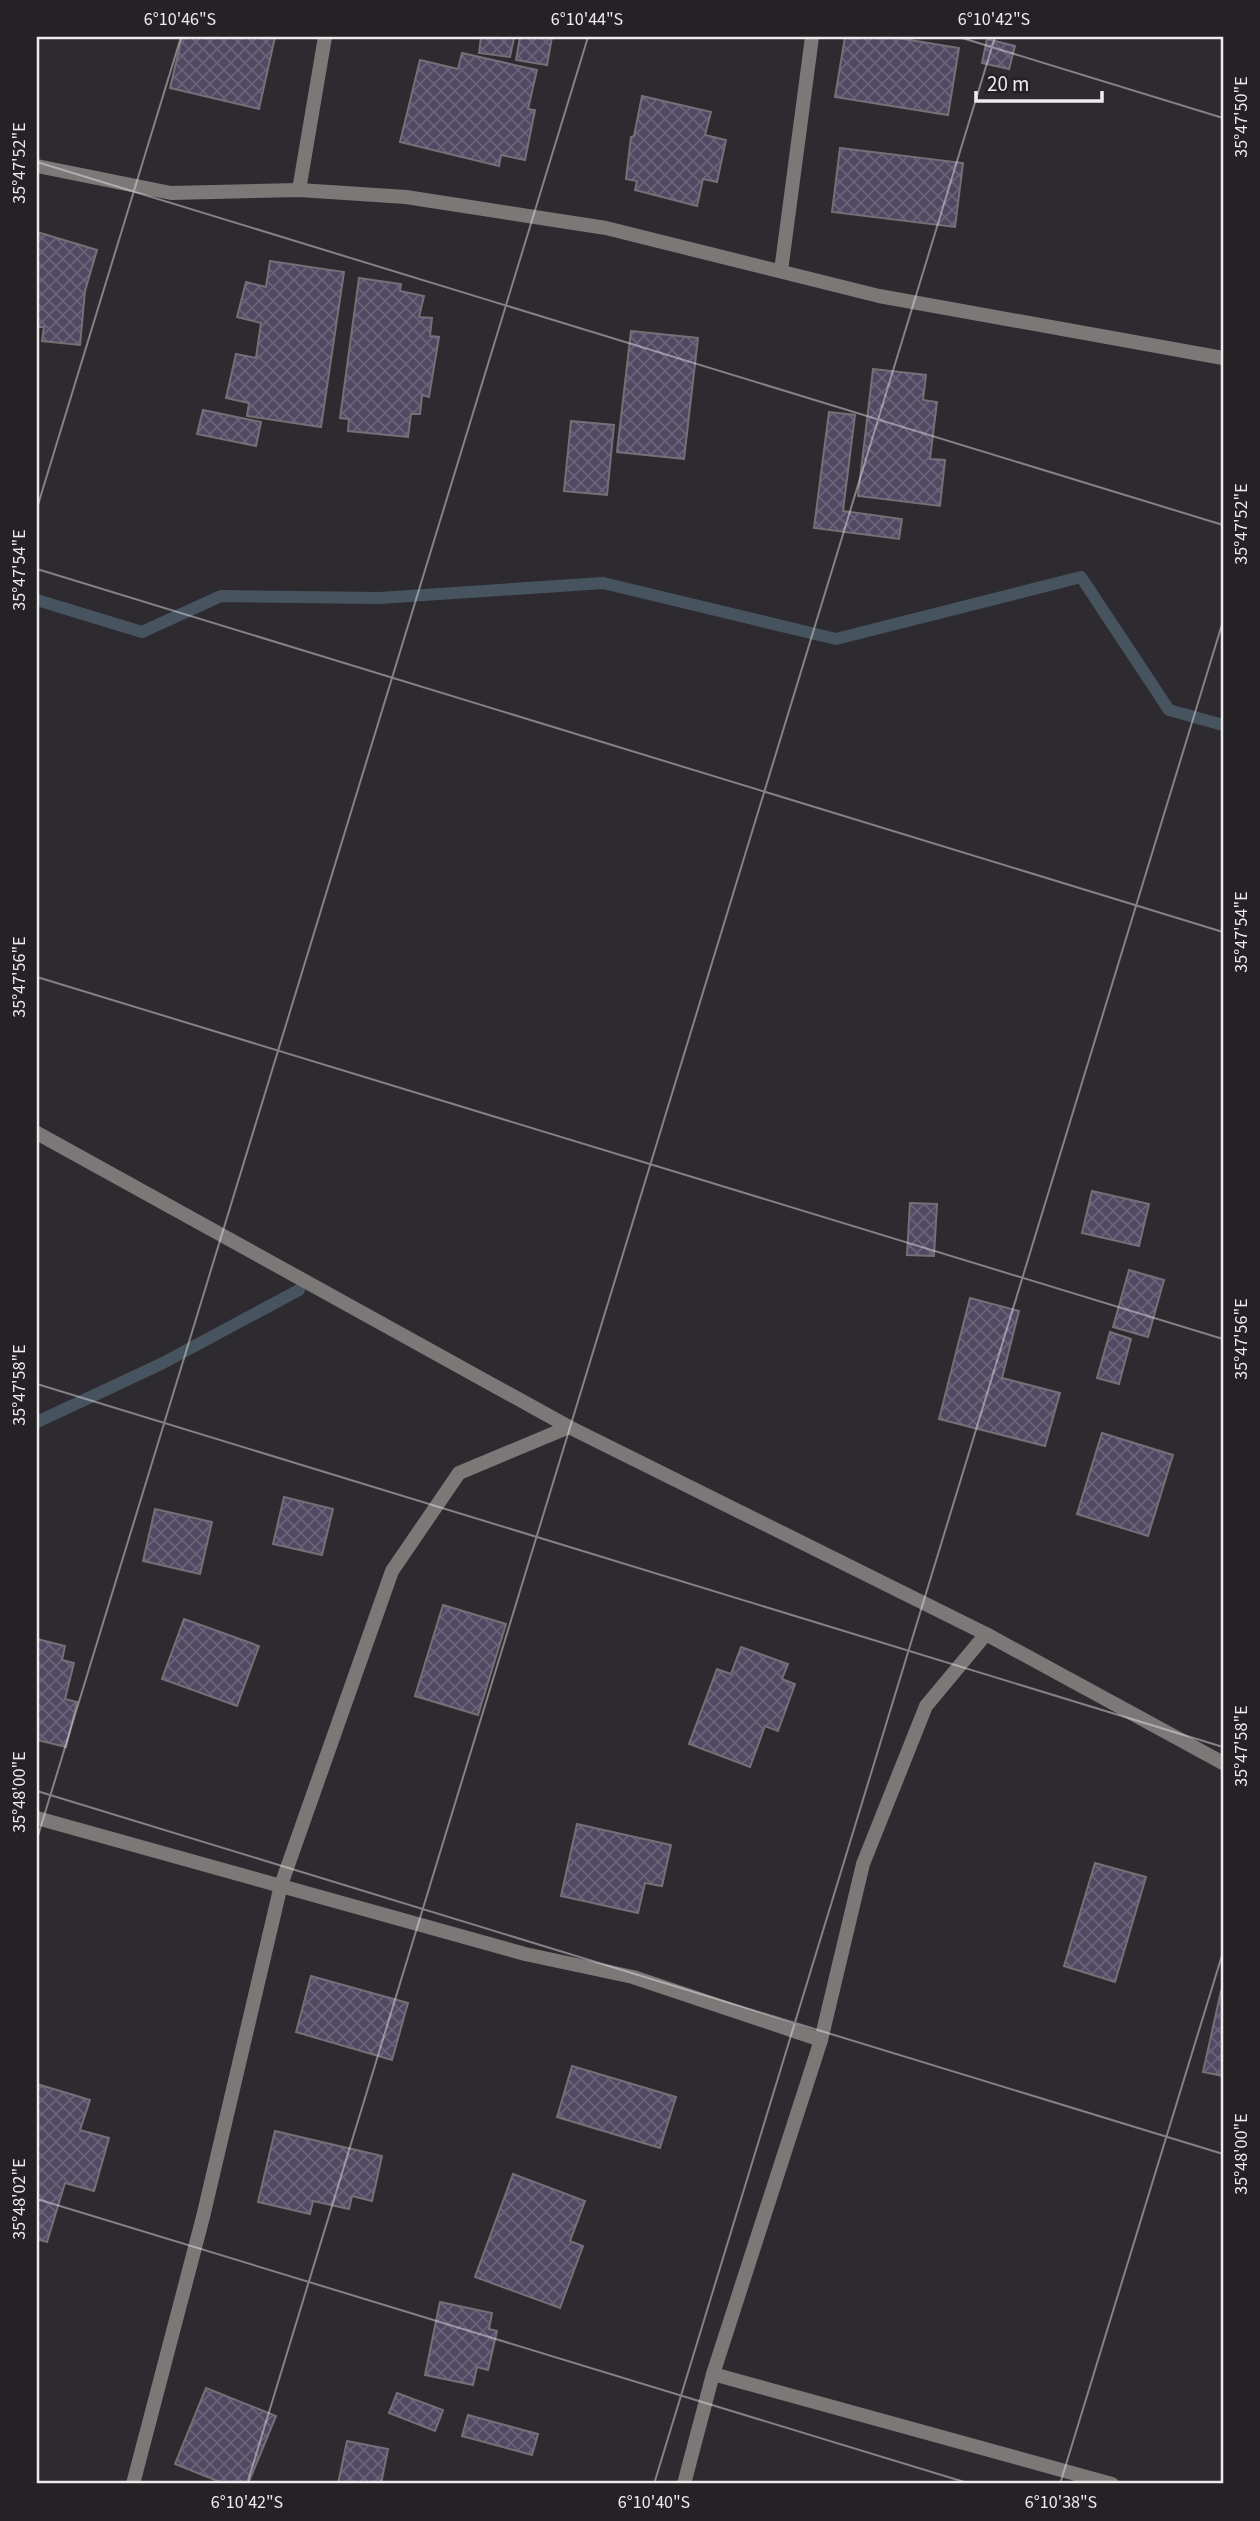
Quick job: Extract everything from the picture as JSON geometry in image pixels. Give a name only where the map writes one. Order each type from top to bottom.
[{"type":"street","points":[[299,190],[325,37]]},
{"type":"street","points":[[781,271],[812,37]]},
{"type":"street","points":[[37,166],[171,193],[299,190],[406,197],[606,228],[878,296],[1223,358]]},
{"type":"street","points":[[37,1133],[569,1427],[986,1634],[1223,1763]]},
{"type":"street","points":[[133,2484],[203,2217],[281,1885],[392,1571],[459,1473],[569,1427]]},
{"type":"street","points":[[684,2484],[713,2374],[821,2040],[863,1864],[926,1706],[986,1634]]},
{"type":"street","points":[[37,1818],[525,1954],[634,1977],[821,2040]]},
{"type":"street","points":[[713,2374],[1112,2484]]},
{"type":"building","points":[[182,37],[275,37],[259,109],[170,88]]},
{"type":"building","points":[[481,37],[514,38],[510,57],[479,53]]},
{"type":"building","points":[[520,37],[552,37],[547,65],[516,60]]},
{"type":"building","points":[[845,37],[892,37],[959,48],[948,115],[835,97]]},
{"type":"building","points":[[987,39],[1015,46],[1009,69],[982,63]]},
{"type":"building","points":[[462,53],[537,70],[528,109],[535,110],[525,160],[501,155],[499,166],[400,142],[420,60],[458,69]]},
{"type":"building","points":[[642,96],[711,112],[705,135],[726,140],[717,182],[703,179],[697,206],[635,190],[637,181],[626,179],[631,137],[634,136]]},
{"type":"building","points":[[840,148],[963,163],[955,227],[832,212]]},
{"type":"building","points":[[37,232],[97,250],[85,291],[80,345],[42,341],[44,327],[37,327]]},
{"type":"building","points":[[270,261],[344,272],[321,427],[247,416],[249,403],[226,398],[236,354],[256,358],[261,323],[237,317],[246,282],[266,287]]},
{"type":"building","points":[[359,278],[401,284],[400,291],[424,296],[419,317],[432,318],[430,336],[439,337],[429,397],[422,395],[420,414],[411,414],[408,437],[348,431],[349,419],[340,418]]},
{"type":"building","points":[[631,331],[698,338],[684,459],[617,452]]},
{"type":"building","points":[[873,369],[926,375],[923,400],[937,402],[930,459],[945,460],[940,506],[858,496]]},
{"type":"building","points":[[203,410],[261,422],[256,446],[197,434]]},
{"type":"building","points":[[829,412],[855,415],[843,511],[902,519],[899,539],[814,528]]},
{"type":"building","points":[[571,421],[614,425],[607,495],[564,491]]},
{"type":"building","points":[[1092,1191],[1149,1204],[1139,1246],[1082,1233]]},
{"type":"building","points":[[910,1203],[937,1204],[934,1256],[907,1255]]},
{"type":"building","points":[[1129,1270],[1164,1280],[1148,1337],[1113,1327]]},
{"type":"building","points":[[970,1298],[1019,1311],[1002,1378],[1060,1393],[1045,1446],[939,1419]]},
{"type":"building","points":[[1110,1332],[1131,1339],[1119,1384],[1097,1378]]},
{"type":"building","points":[[1102,1433],[1173,1455],[1148,1536],[1077,1514]]},
{"type":"building","points":[[284,1497],[333,1509],[322,1555],[273,1544]]},
{"type":"building","points":[[155,1509],[212,1522],[200,1574],[143,1561]]},
{"type":"building","points":[[443,1605],[506,1624],[478,1715],[415,1696]]},
{"type":"building","points":[[184,1619],[259,1646],[237,1706],[162,1679]]},
{"type":"building","points":[[37,1639],[65,1646],[62,1660],[74,1663],[65,1699],[77,1702],[66,1747],[37,1740]]},
{"type":"building","points":[[741,1647],[788,1664],[782,1679],[795,1684],[778,1731],[765,1726],[750,1767],[689,1744],[717,1669],[731,1674]]},
{"type":"building","points":[[577,1824],[671,1845],[662,1886],[645,1883],[638,1913],[561,1896]]},
{"type":"building","points":[[1095,1863],[1146,1877],[1115,1982],[1064,1966]]},
{"type":"building","points":[[311,1976],[408,2003],[392,2060],[296,2032]]},
{"type":"building","points":[[1223,1991],[1223,2076],[1203,2072]]},
{"type":"building","points":[[572,2066],[676,2097],[660,2148],[557,2117]]},
{"type":"building","points":[[37,2084],[90,2100],[80,2130],[109,2138],[94,2191],[65,2183],[47,2242],[37,2239]]},
{"type":"building","points":[[275,2131],[382,2156],[372,2201],[352,2196],[349,2209],[313,2201],[310,2214],[258,2202]]},
{"type":"building","points":[[513,2174],[585,2201],[570,2241],[583,2246],[560,2308],[475,2277]]},
{"type":"building","points":[[440,2302],[492,2313],[489,2329],[497,2331],[488,2370],[477,2367],[473,2385],[425,2375]]},
{"type":"building","points":[[206,2388],[276,2416],[248,2484],[225,2484],[175,2464]]},
{"type":"building","points":[[397,2393],[443,2410],[435,2431],[389,2413]]},
{"type":"building","points":[[468,2415],[538,2434],[532,2455],[462,2436]]},
{"type":"building","points":[[347,2441],[388,2449],[381,2484],[338,2484]]},
{"type":"waterway","points":[[37,600],[142,632],[221,596],[379,598],[603,583],[836,639],[1081,577],[1169,710],[1223,725]]},
{"type":"waterway","points":[[37,1422],[161,1364],[299,1290]]}]
